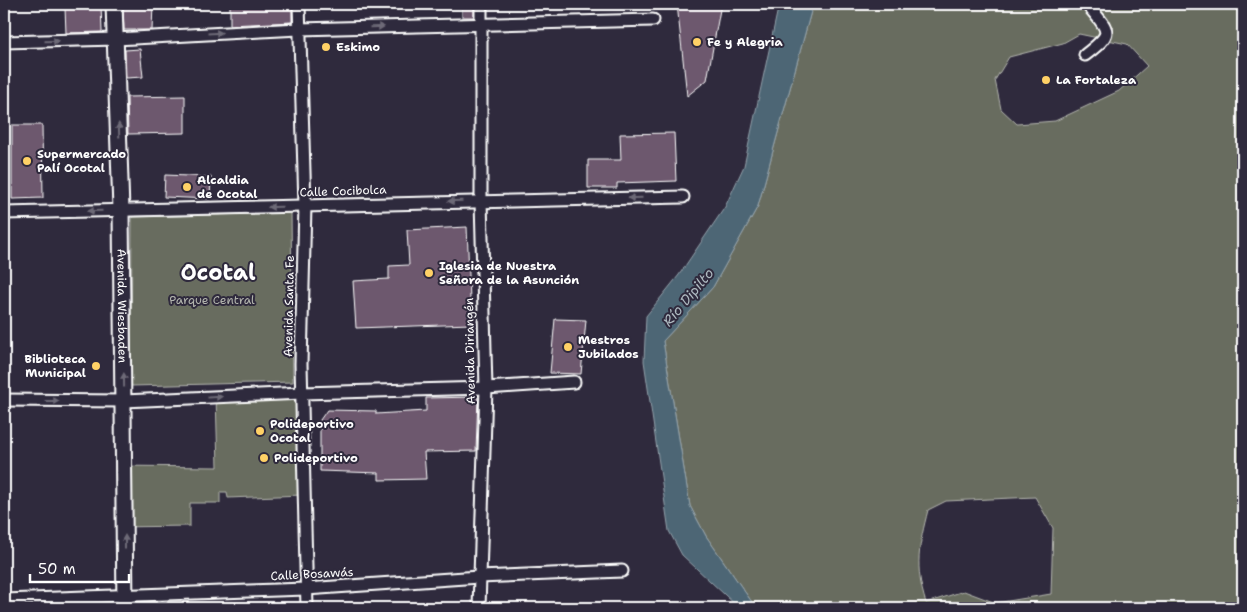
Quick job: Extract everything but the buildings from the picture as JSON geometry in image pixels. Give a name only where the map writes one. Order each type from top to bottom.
[{"type":"street","name":"Avenida Wiesbaden","points":[[114,4],[121,210],[125,601]]},
{"type":"street","name":"Avenida Santa Fe","points":[[299,4],[305,206],[302,392],[307,608]]},
{"type":"street","name":"Avenida Diriangén","points":[[479,608],[486,388],[481,201],[482,4]]},
{"type":"street","points":[[1085,55],[1105,40],[1107,35],[1106,29],[1086,4]]},
{"type":"street","points":[[4,42],[116,39],[299,29],[481,26],[653,20]]},
{"type":"street","name":"Calle Cocibolca","points":[[4,213],[684,196]]},
{"type":"street","points":[[4,400],[124,402],[302,392],[486,388],[574,382]]},
{"type":"street","name":"Calle Bosawás","points":[[4,600],[125,601],[479,576],[622,571]]},
{"type":"green space","points":[[813,4],[1243,4],[1243,608],[756,608],[706,536],[690,506],[663,341],[713,287],[758,206]],"holes":[[[1079,34],[1127,44],[1147,66],[1119,91],[1055,121],[1017,124],[1001,109],[995,80],[1009,57],[1063,43]],[[1035,497],[1053,528],[1051,594],[996,603],[964,591],[926,603],[920,578],[919,556],[928,510],[946,501]]]},
{"type":"green space","name":"Parque Central","points":[[291,213],[293,382],[131,386],[132,217]]},
{"type":"green space","points":[[302,393],[302,495],[228,498],[227,492],[220,492],[220,503],[190,503],[190,526],[116,527],[115,466],[218,467],[216,396]]},
{"type":"water","name":"Río Dipilto","points":[[779,4],[813,4],[758,206],[713,287],[663,341],[690,506],[706,536],[756,608],[739,608],[682,555],[669,531],[644,361],[646,316],[679,275],[725,207],[744,166]]},
{"type":"place","name":"Fe y Alegria","points":[[697,42]]},
{"type":"place","name":"Eskimo","points":[[326,47]]},
{"type":"place","name":"La Fortaleza","points":[[1046,80]]},
{"type":"place","name":"Supermercado Palí Ocotal","points":[[27,161]]},
{"type":"place","name":"Alcaldia de Ocotal","points":[[187,187]]},
{"type":"place","name":"Iglesia de Nuestra Señora de la Asunción","points":[[429,273]]},
{"type":"place","name":"Mestros Jubilados","points":[[568,347]]},
{"type":"place","name":"Biblioteca Municipal","points":[[96,366]]},
{"type":"place","name":"Polideportivo Ocotal","points":[[260,431]]},
{"type":"place","name":"Polideportivo","points":[[264,458]]},
{"type":"district","name":"Ocotal","points":[[218,272]]}]
